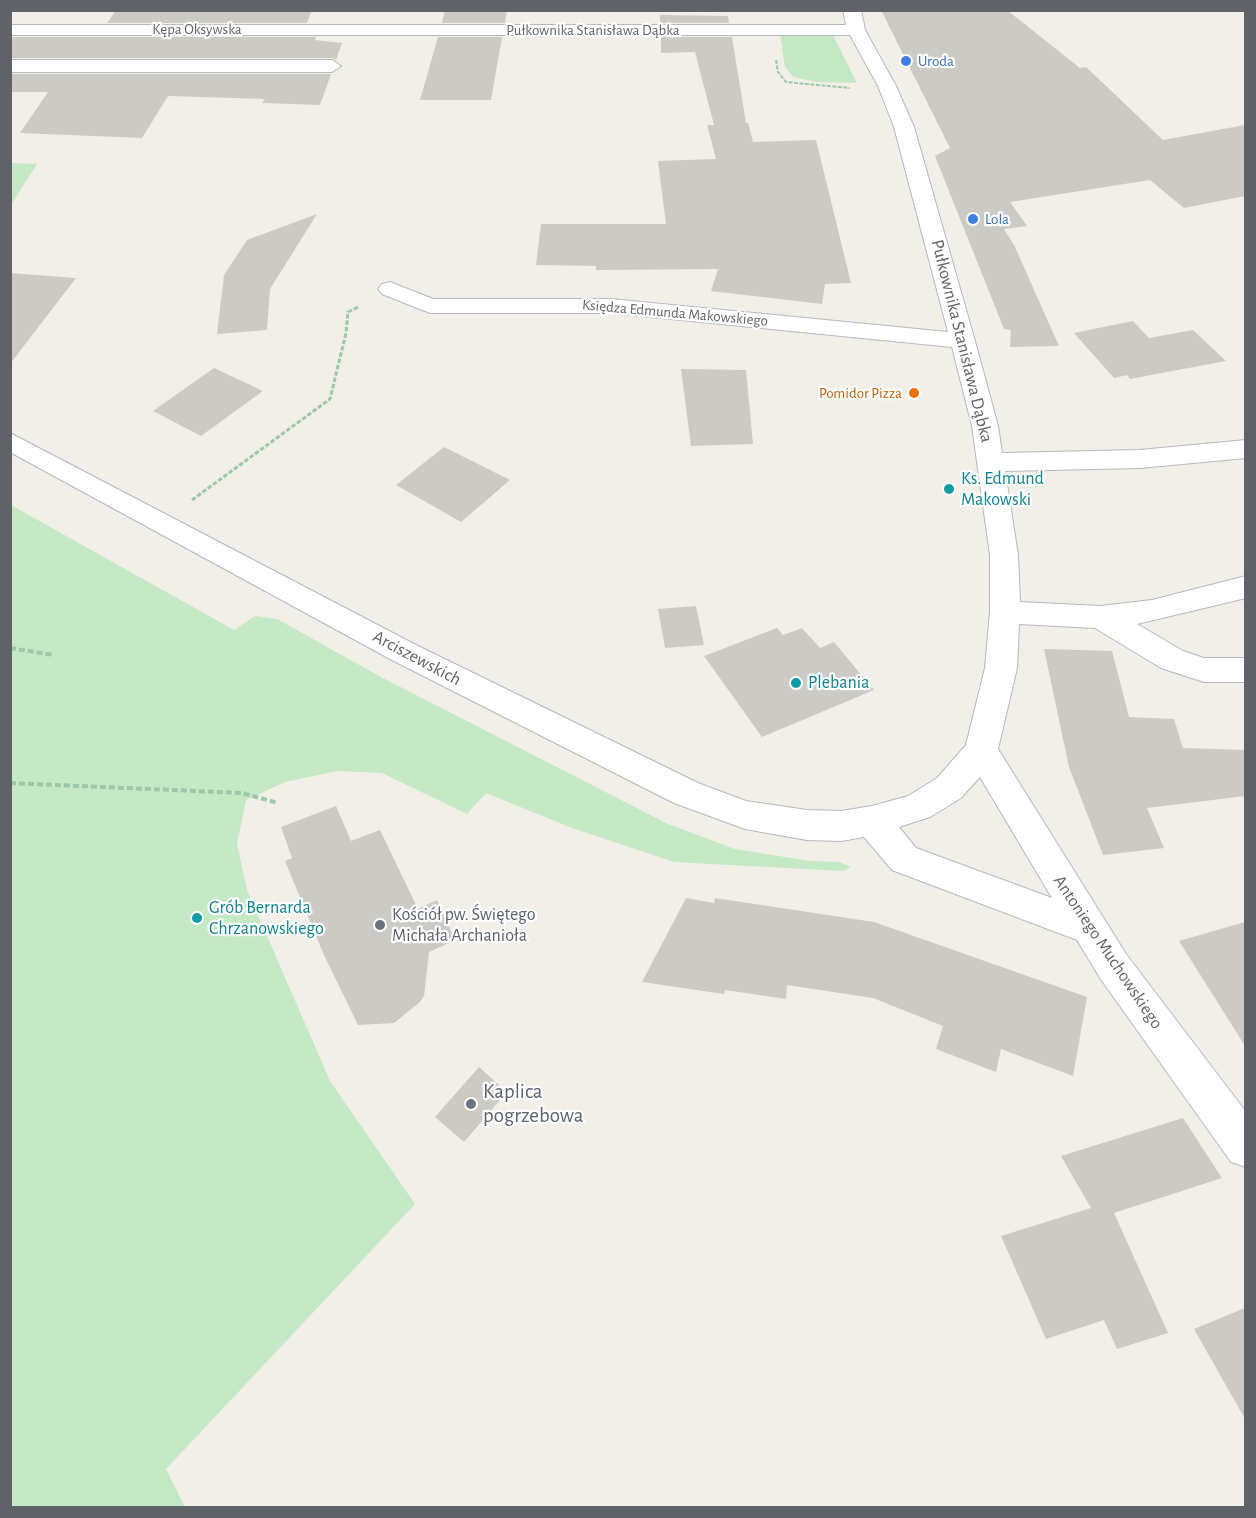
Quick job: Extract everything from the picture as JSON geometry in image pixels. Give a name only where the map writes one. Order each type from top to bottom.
[{"type":"street","name":"Pułkownika Stanisława Dąbka","points":[[366,29],[769,30],[854,20],[887,87],[907,136],[963,341],[992,462],[1004,555],[1005,612],[1001,668],[991,718],[981,750],[965,772],[949,788],[918,807],[856,824]]},
{"type":"street","name":"Kępa Oksywska","points":[[10,54],[20,30],[366,29]]},
{"type":"street","points":[[10,66],[332,66]]},
{"type":"street","name":"Księdza Edmunda Makowskiego","points":[[390,289],[430,306],[611,306],[963,341]]},
{"type":"street","name":"Arciszewskich","points":[[10,441],[413,657],[686,793],[745,815],[807,825],[856,824]]},
{"type":"street","points":[[992,462],[1039,463],[1140,459],[1245,448]]},
{"type":"street","points":[[1005,612],[1101,617],[1152,610],[1245,587]]},
{"type":"street","points":[[1101,617],[1172,660],[1204,670],[1245,670]]},
{"type":"street","name":"Antoniego Muchowskiego","points":[[981,750],[1089,928],[1245,1147]]},
{"type":"street","points":[[856,824],[904,859],[1089,928]]},
{"type":"path","points":[[769,30],[778,72],[786,82],[843,88],[887,87]]},
{"type":"path","points":[[184,506],[330,399],[346,333]]},
{"type":"path","points":[[10,648],[54,656]]},
{"type":"path","points":[[10,783],[242,793],[278,803]]},
{"type":"green space","points":[[780,34],[833,35],[857,83],[817,82],[793,77],[785,67]]},
{"type":"green space","points":[[10,163],[37,164],[11,205]]},
{"type":"green space","points":[[11,505],[234,630],[255,616],[277,619],[379,676],[668,824],[735,849],[810,861],[839,862],[851,867],[842,871],[674,862],[572,828],[486,793],[467,814],[382,773],[337,771],[285,782],[246,800],[237,844],[247,890],[330,1081],[415,1204],[166,1469],[185,1507],[11,1507]]},
{"type":"building","points":[[116,10],[312,10],[307,23],[107,23]]},
{"type":"building","points":[[445,10],[507,10],[505,23],[442,23]]},
{"type":"building","points":[[881,10],[1007,10],[1080,68],[1086,67],[1163,140],[1245,125],[1245,196],[1184,208],[1150,180],[1010,202],[1027,226],[1004,229],[1015,247],[1059,346],[1010,347],[1011,330],[1004,329],[935,156],[950,148]]},
{"type":"building","points":[[660,15],[728,16],[729,23],[660,23]]},
{"type":"building","points":[[10,37],[316,37],[315,40],[342,43],[336,60],[332,58],[10,58]]},
{"type":"building","points":[[438,37],[502,37],[491,100],[420,100]]},
{"type":"building","points":[[661,37],[732,37],[746,123],[748,123],[753,142],[816,140],[851,283],[825,284],[822,304],[711,291],[718,269],[596,270],[596,266],[536,265],[541,224],[666,224],[658,161],[716,159],[707,125],[714,125],[695,52],[661,53]]},
{"type":"building","points":[[10,74],[331,74],[320,105],[262,103],[265,99],[168,96],[142,138],[20,133],[48,92],[10,92]]},
{"type":"building","points":[[317,214],[270,289],[267,330],[217,334],[224,275],[247,240]]},
{"type":"building","points":[[10,273],[76,278],[10,364]]},
{"type":"building","points":[[1133,321],[1149,338],[1193,330],[1226,361],[1130,379],[1127,375],[1114,378],[1074,333]]},
{"type":"building","points":[[214,368],[263,391],[201,436],[153,411]]},
{"type":"building","points":[[681,369],[746,370],[753,444],[691,446]]},
{"type":"building","points":[[444,447],[510,480],[461,522],[396,485]]},
{"type":"building","points":[[696,606],[704,645],[665,648],[658,609]]},
{"type":"building","name":"Plebania","points":[[777,628],[783,635],[802,628],[820,648],[834,642],[874,690],[762,737],[704,656]]},
{"type":"building","points":[[1044,649],[1112,651],[1129,717],[1174,719],[1183,748],[1245,750],[1245,796],[1147,808],[1164,848],[1103,855],[1069,767]]},
{"type":"building","name":"Kościół pw. Świętego Michała Archanioła","points":[[336,806],[351,841],[380,830],[418,909],[437,900],[455,940],[429,952],[424,996],[394,1023],[358,1025],[324,955],[285,861],[292,858],[281,827]]},
{"type":"building","points":[[686,898],[714,903],[715,898],[874,922],[1087,997],[1073,1076],[1001,1049],[996,1072],[936,1049],[943,1026],[873,998],[787,985],[786,999],[725,990],[724,994],[642,982]]},
{"type":"building","points":[[1245,922],[1245,1046],[1179,941]]},
{"type":"building","name":"Kaplica pogrzebowa","points":[[479,1067],[507,1092],[464,1142],[435,1117]]},
{"type":"building","points":[[1183,1118],[1222,1178],[1114,1213],[1168,1333],[1117,1349],[1104,1320],[1046,1339],[1001,1236],[1091,1208],[1061,1156]]},
{"type":"building","points":[[1245,1308],[1245,1419],[1194,1329]]},
{"type":"place","name":"Uroda","points":[[906,61]]},
{"type":"place","name":"Lola","points":[[973,219]]},
{"type":"place","name":"Pomidor Pizza","points":[[914,393]]},
{"type":"place","name":"Ks. Edmund Makowski","points":[[949,489]]},
{"type":"place","name":"Plebania","points":[[796,683]]},
{"type":"place","name":"Grób Bernarda Chrzanowskiego","points":[[197,918]]},
{"type":"place","name":"Kościół pw. Świętego Michała Archanioła","points":[[380,925]]},
{"type":"place","name":"Kaplica pogrzebowa","points":[[471,1104]]}]
